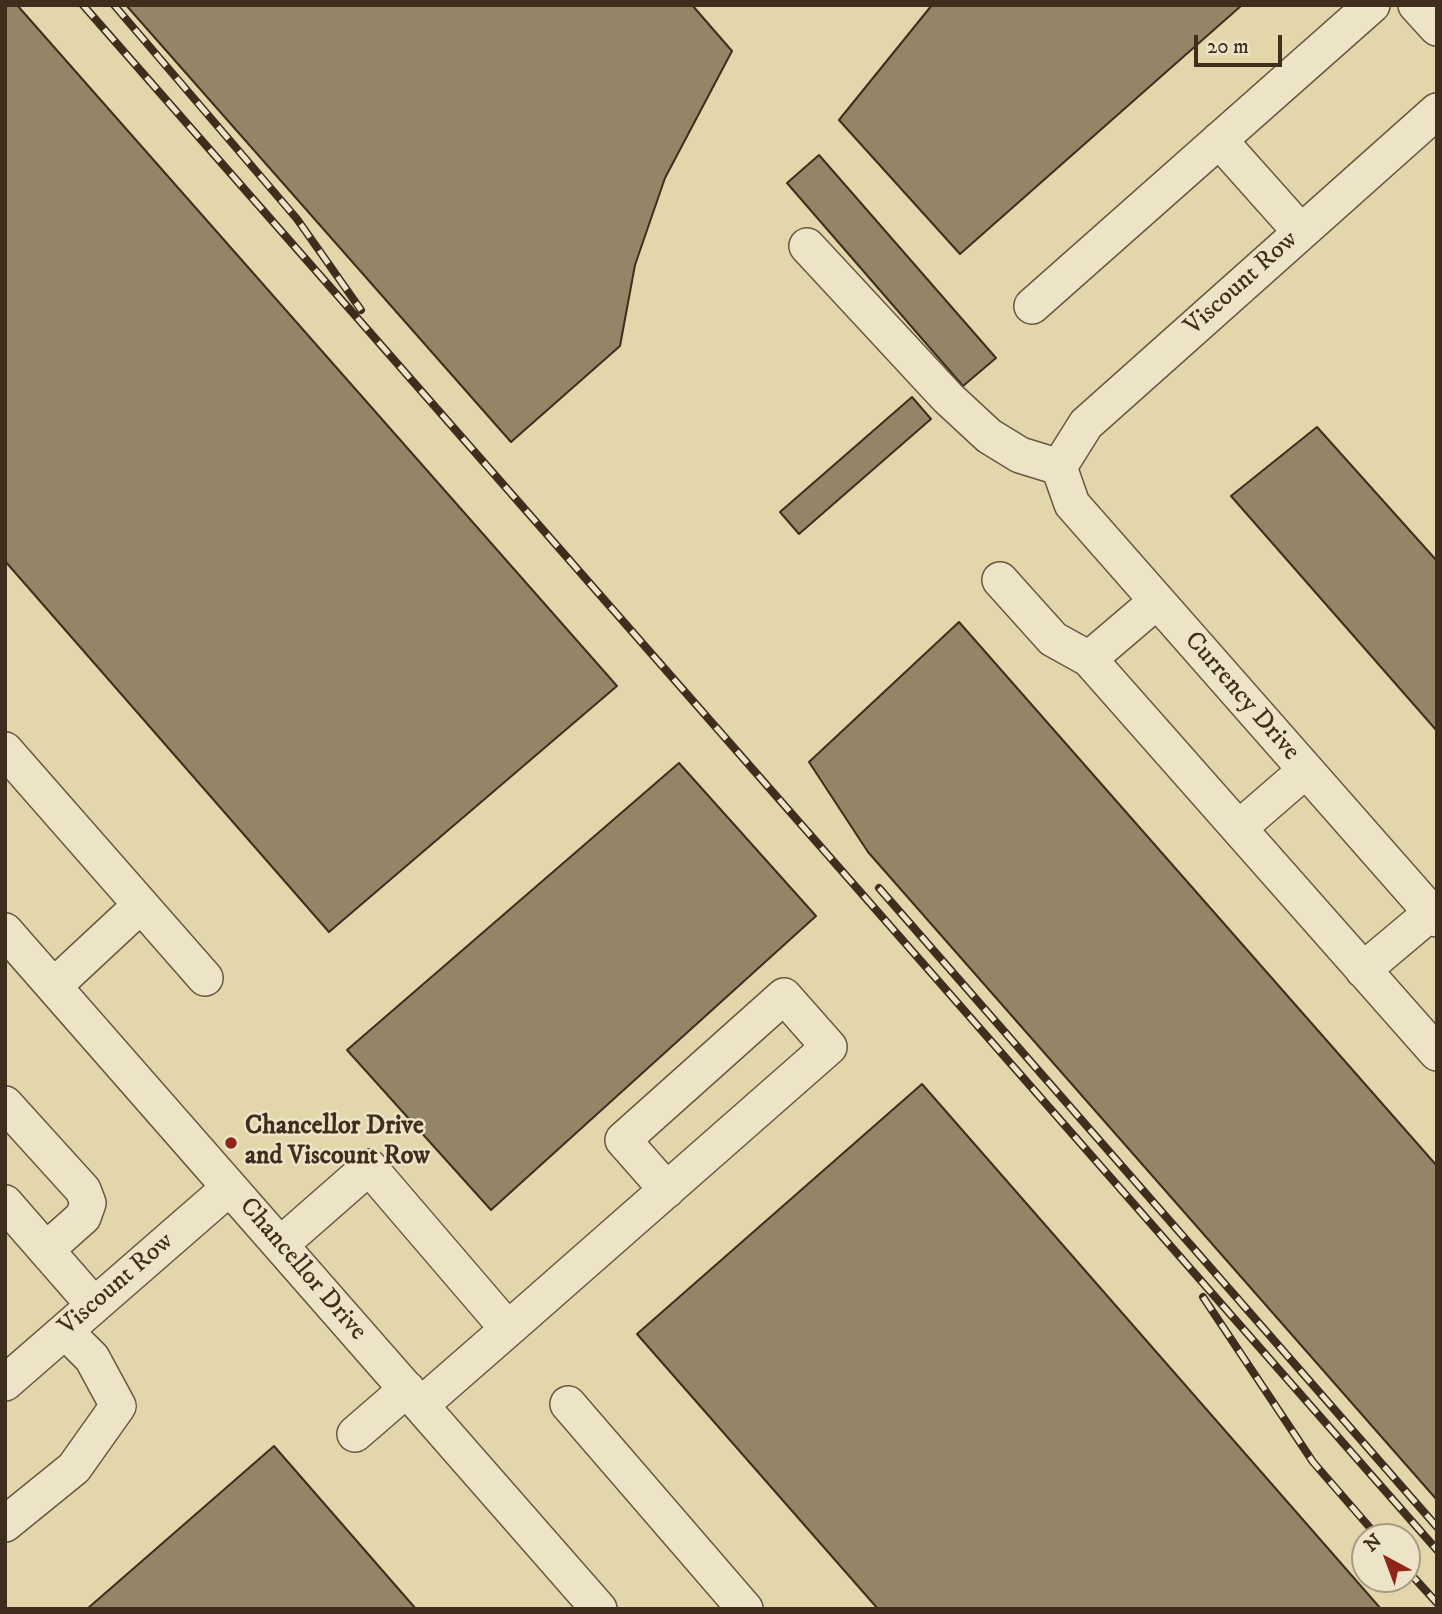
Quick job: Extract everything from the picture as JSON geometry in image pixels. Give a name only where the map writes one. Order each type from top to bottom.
[{"type":"street","points":[[1032,306],[1372,5]]},
{"type":"street","points":[[1416,5],[1437,28]]},
{"type":"street","name":"Viscount Row","points":[[1059,467],[1086,424],[1437,111]]},
{"type":"street","points":[[1219,140],[1301,232]]},
{"type":"street","points":[[807,246],[948,398],[989,436],[1020,456],[1059,467]]},
{"type":"street","name":"Currency Drive","points":[[1059,467],[1072,504],[1434,916]]},
{"type":"street","points":[[1000,580],[1053,639],[1089,659],[1437,1054]]},
{"type":"street","points":[[1089,659],[1157,601]]},
{"type":"street","points":[[5,750],[205,978]]},
{"type":"street","points":[[1239,828],[1306,770]]},
{"type":"street","points":[[54,986],[141,905]]},
{"type":"street","points":[[1363,970],[1434,916]]},
{"type":"street","name":"Chancellor Drive","points":[[5,931],[597,1608]]},
{"type":"street","points":[[355,1434],[414,1397],[508,1329],[667,1190],[829,1047],[784,996],[623,1140],[667,1190]]},
{"type":"street","points":[[5,1104],[83,1190],[88,1203],[83,1217],[47,1249]]},
{"type":"street","points":[[279,1245],[369,1167],[508,1329]]},
{"type":"street","name":"Viscount Row","points":[[5,1383],[229,1188]]},
{"type":"street","points":[[5,1203],[94,1305]]},
{"type":"street","points":[[5,1524],[74,1468],[118,1406],[92,1358],[65,1331]]},
{"type":"street","points":[[568,1404],[746,1609]]},
{"type":"building","points":[[5,5],[17,5],[617,686],[329,932],[5,561]]},
{"type":"building","points":[[126,5],[692,5],[732,51],[665,178],[635,265],[620,346],[511,442]]},
{"type":"building","points":[[932,5],[1242,5],[960,254],[839,120]]},
{"type":"building","points":[[819,155],[996,358],[963,386],[787,183]]},
{"type":"building","points":[[912,397],[931,419],[799,534],[780,512]]},
{"type":"building","points":[[1317,427],[1437,561],[1437,731],[1231,496]]},
{"type":"building","points":[[959,622],[1437,1166],[1437,1500],[868,852],[809,762]]},
{"type":"building","points":[[679,763],[816,916],[491,1210],[347,1050]]},
{"type":"building","points":[[922,1084],[1351,1575],[1351,1593],[1367,1593],[1381,1609],[878,1609],[637,1334]]},
{"type":"building","points":[[274,1446],[416,1609],[87,1609]]},
{"type":"railway","points":[[83,5],[1437,1550]]},
{"type":"railway","points":[[114,5],[297,219],[361,310]]},
{"type":"railway","points":[[879,888],[1437,1527]]},
{"type":"railway","points":[[1203,1297],[1313,1462],[1366,1523]]},
{"type":"railway","points":[[1421,1585],[1437,1603]]},
{"type":"place","name":"Chancellor Drive and Viscount Row","points":[[231,1143]]}]
